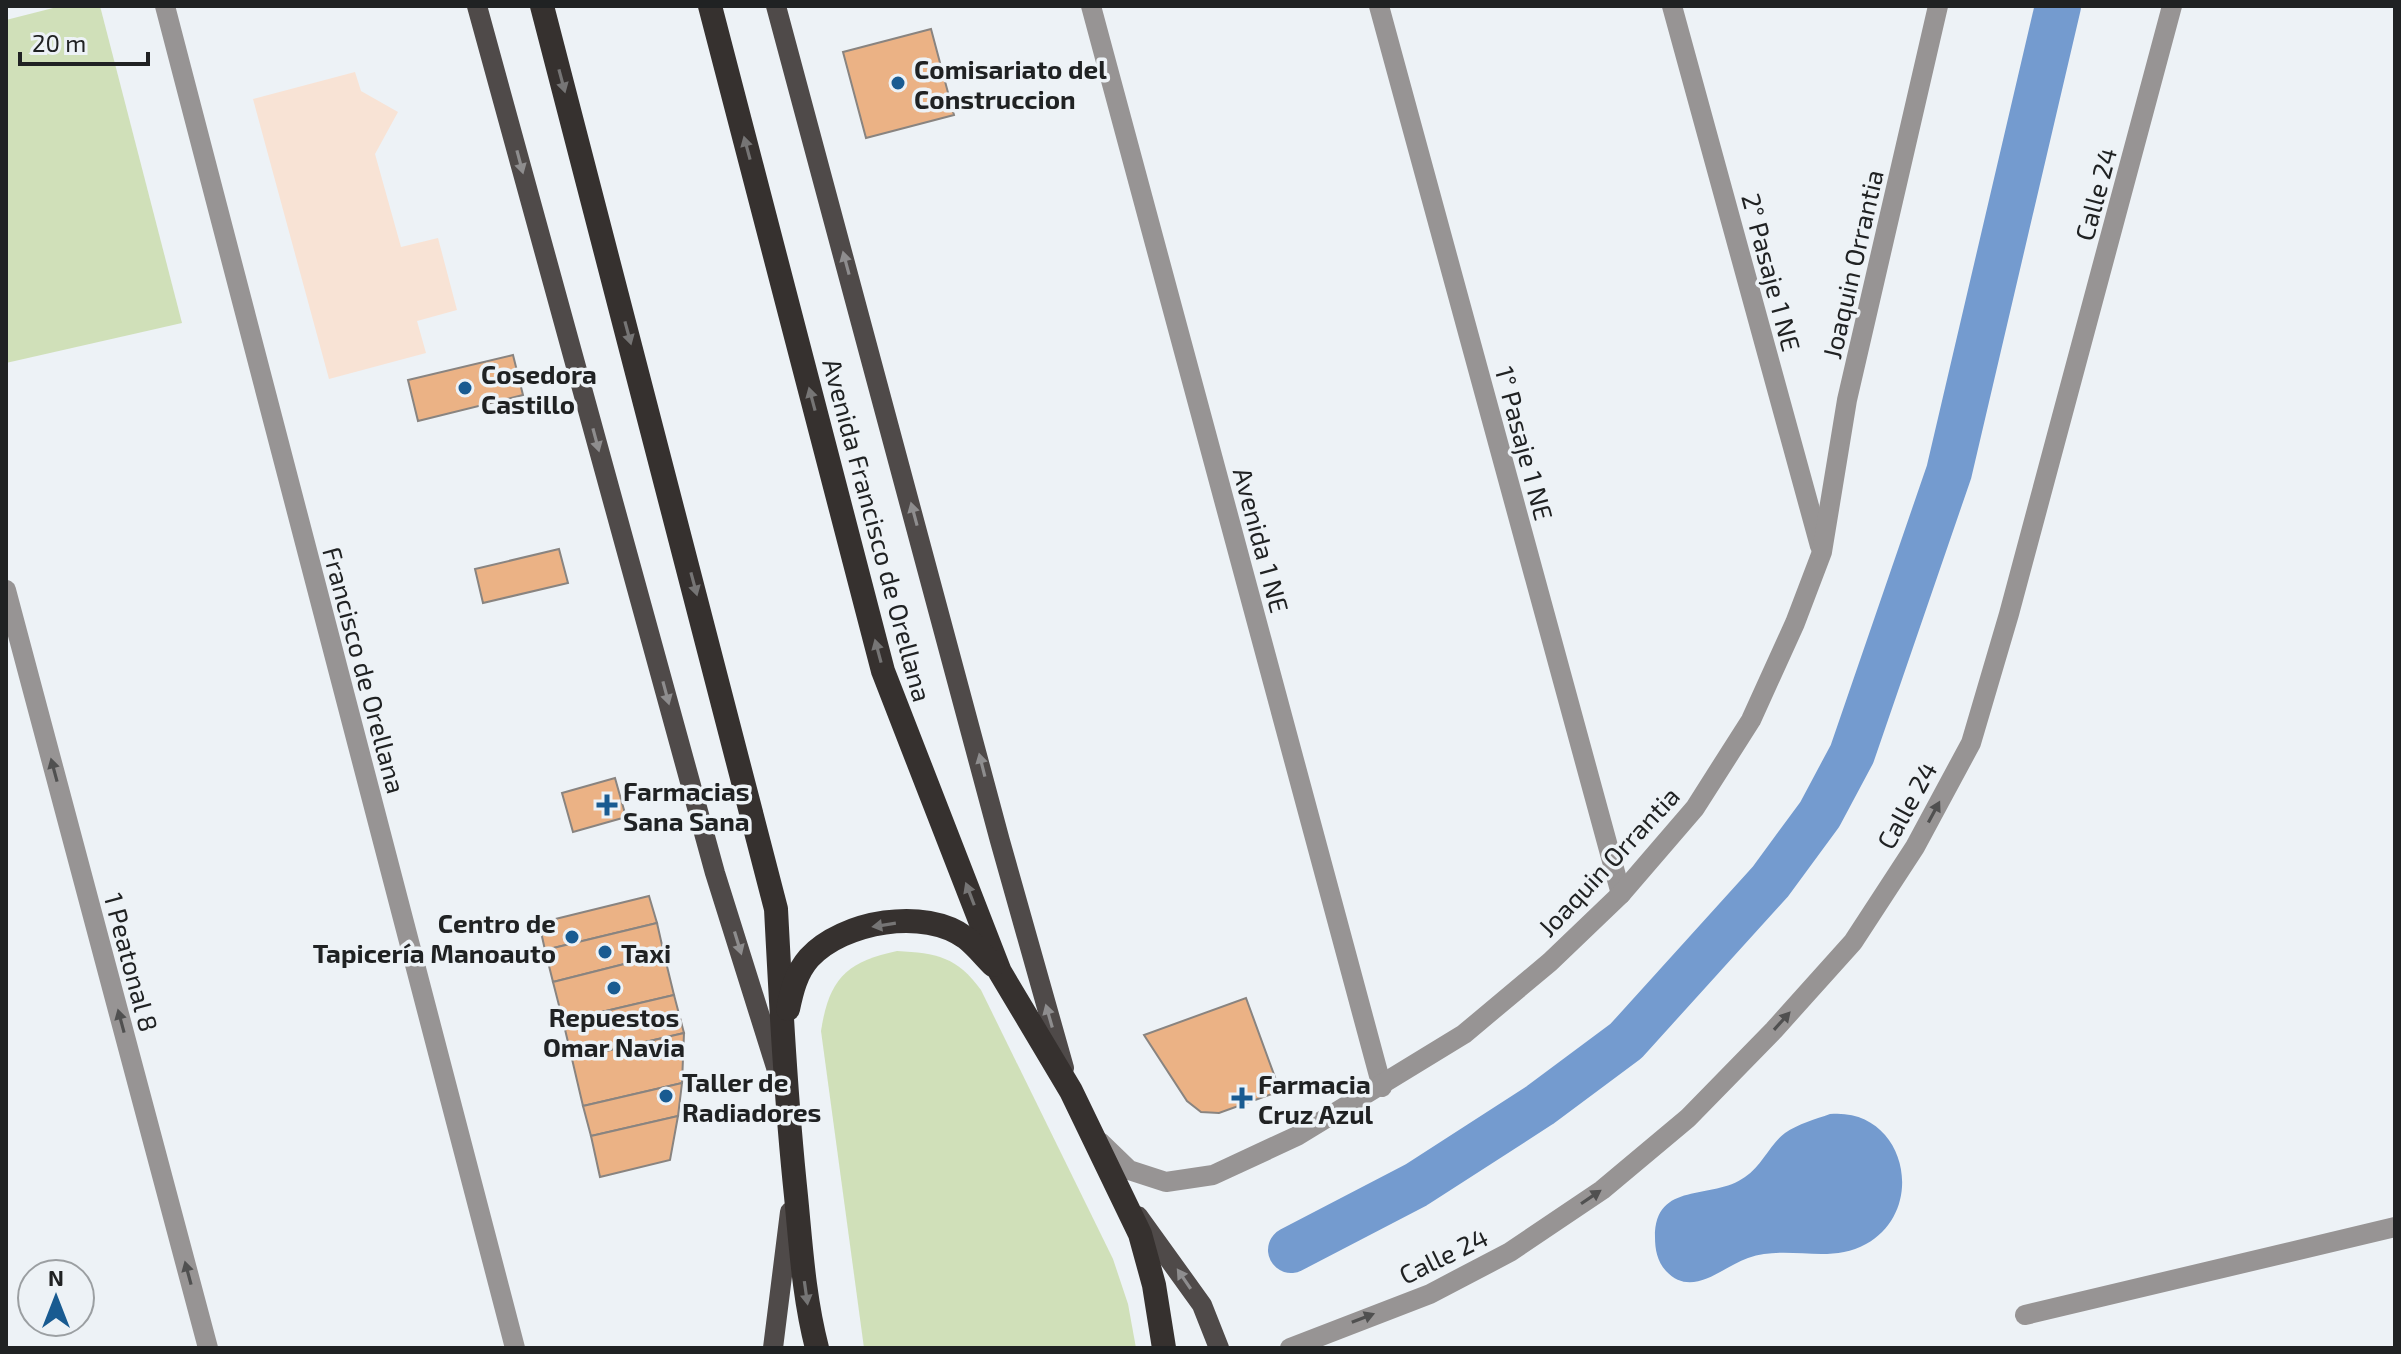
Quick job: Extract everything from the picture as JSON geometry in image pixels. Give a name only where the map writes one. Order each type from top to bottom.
[{"type":"highway","points":[[542,6],[764,852],[776,909],[783,1057],[792,1160],[804,1275],[817,1348]]},
{"type":"highway","name":"Avenida Francisco de Orellana","points":[[710,6],[883,671],[1000,972],[1071,1091],[1140,1234],[1154,1285],[1164,1348]]},
{"type":"highway","points":[[783,1057],[794,982],[809,959],[825,944],[860,929],[885,923],[941,927],[965,937],[1000,972]]},
{"type":"main road","points":[[477,6],[715,873],[787,1105]]},
{"type":"main road","name":"Avenida Francisco de Orellana","points":[[776,6],[1004,856],[1071,1091]]},
{"type":"main road","points":[[773,1348],[789,1225],[792,1160]]},
{"type":"main road","name":"Avenida Francisco de Orellana","points":[[1124,1197],[1202,1305],[1219,1348]]},
{"type":"street","name":"Francisco de Orellana","points":[[165,6],[515,1348]]},
{"type":"street","name":"Avenida 1 NE","points":[[1091,6],[1382,1087]]},
{"type":"street","name":"1° Pasaje 1 NE","points":[[1379,6],[1621,894]]},
{"type":"street","name":"2° Pasaje 1 NE","points":[[1672,6],[1822,552]]},
{"type":"street","name":"Joaquin Orrantia","points":[[1092,1133],[1129,1170],[1150,1179],[1187,1181],[1243,1163],[1382,1087],[1464,1034],[1550,962],[1621,894],[1695,808],[1751,720],[1795,623],[1822,552],[1847,400],[1938,6]]},
{"type":"street","name":"Calle 24","points":[[1290,1348],[1430,1294],[1510,1252],[1602,1190],[1688,1118],[1774,1030],[1853,942],[1899,871],[1971,743],[2009,614],[2172,6]]},
{"type":"street","name":"1 Peatonal 8","points":[[6,590],[208,1348]]},
{"type":"street","points":[[2025,1315],[2395,1227]]},
{"type":"shaded area","points":[[355,72],[361,91],[398,112],[375,154],[401,247],[438,238],[457,310],[417,321],[426,353],[329,379],[253,99]]},
{"type":"green space","points":[[61,6],[100,6],[182,323],[6,363],[6,20]]},
{"type":"green space","points":[[897,951],[924,953],[945,959],[963,970],[981,990],[1113,1259],[1128,1304],[1136,1348],[864,1348],[821,1031],[829,998],[843,976],[865,961]]},
{"type":"water","points":[[1830,1114],[1856,1116],[1876,1126],[1891,1143],[1900,1163],[1902,1186],[1898,1208],[1886,1228],[1866,1244],[1852,1250],[1823,1254],[1763,1254],[1697,1282],[1676,1279],[1666,1271],[1659,1259],[1655,1241],[1658,1219],[1664,1207],[1675,1199],[1732,1184],[1745,1177],[1785,1133]]},
{"type":"building","name":"Comisariato del Construccion","points":[[931,29],[954,115],[866,138],[843,52]]},
{"type":"building","name":"Cosedora Castillo","points":[[513,355],[523,395],[418,421],[408,380]]},
{"type":"building","points":[[559,549],[568,583],[483,603],[475,569]]},
{"type":"building","points":[[615,778],[626,817],[573,832],[562,793]]},
{"type":"building","name":"Centro de Tapicería Manoauto","points":[[649,896],[657,923],[545,950],[539,923]]},
{"type":"building","name":"Taxi","points":[[657,923],[664,954],[553,982],[545,950]]},
{"type":"building","name":"Repuestos Omar Navia","points":[[664,954],[674,995],[563,1021],[553,982]]},
{"type":"building","points":[[674,995],[684,1033],[572,1059],[563,1021]]},
{"type":"building","points":[[1246,998],[1280,1091],[1219,1113],[1201,1112],[1187,1101],[1144,1035]]},
{"type":"building","points":[[684,1033],[682,1083],[583,1106],[572,1059]]},
{"type":"building","points":[[682,1083],[678,1116],[591,1136],[583,1106]]},
{"type":"building","points":[[678,1116],[670,1160],[600,1177],[591,1136]]},
{"type":"waterway","points":[[1291,1250],[1416,1185],[1540,1105],[1626,1041],[1770,882],[1820,814],[1852,754],[1949,472],[2058,6]]},
{"type":"place","name":"Comisariato del Construccion","points":[[898,83]]},
{"type":"place","name":"Cosedora Castillo","points":[[465,388]]},
{"type":"place","name":"Farmacias Sana Sana","points":[[607,805]]},
{"type":"place","name":"Centro de Tapicería Manoauto","points":[[572,937]]},
{"type":"place","name":"Taxi","points":[[605,952]]},
{"type":"place","name":"Repuestos Omar Navia","points":[[614,988]]},
{"type":"place","name":"Taller de Radiadores","points":[[666,1096]]},
{"type":"place","name":"Farmacia Cruz Azul","points":[[1242,1098]]}]
